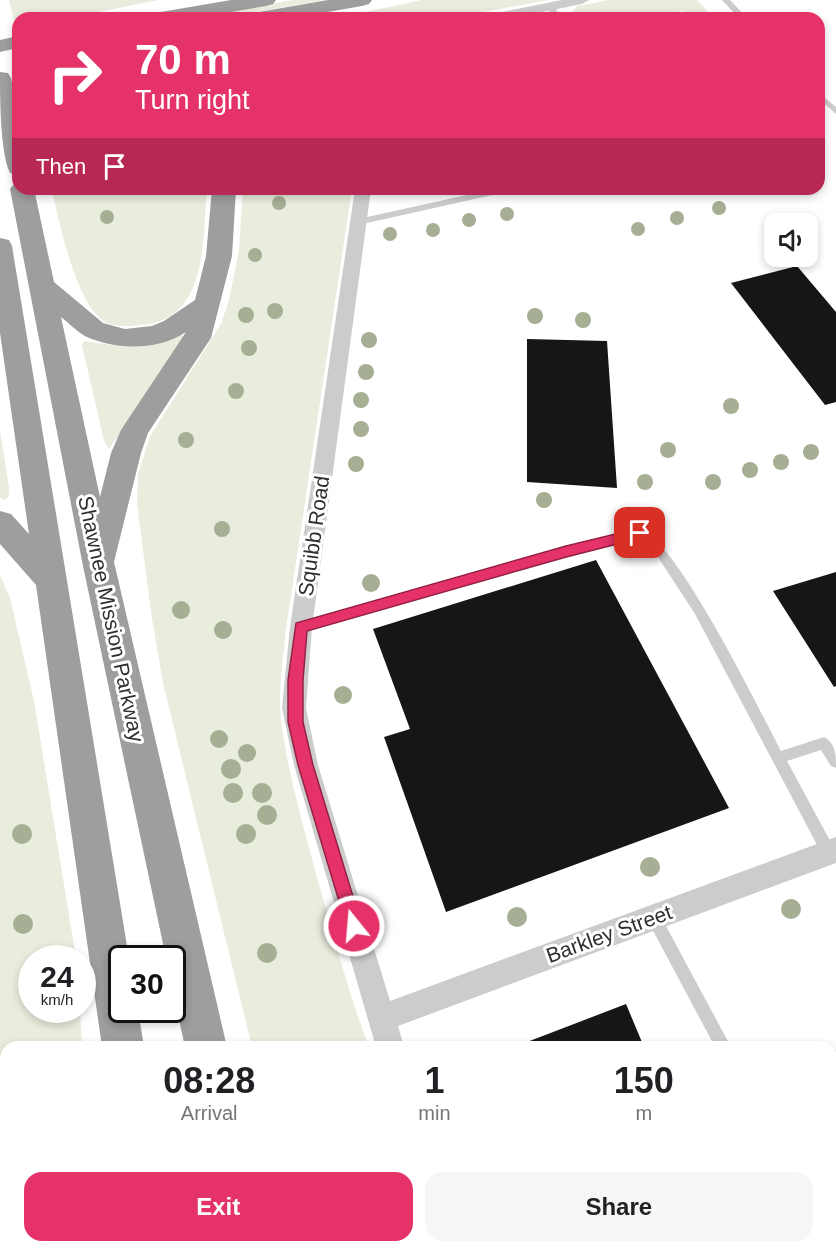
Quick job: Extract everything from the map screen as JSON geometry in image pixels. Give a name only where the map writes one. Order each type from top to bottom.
[{"type":"highway","points":[[170,12],[189,0]]},
{"type":"highway","points":[[195,12],[266,0]]},
{"type":"highway","points":[[293,12],[362,0]]},
{"type":"highway","points":[[323,12],[333,5]]},
{"type":"highway","points":[[0,78],[12,137]]},
{"type":"highway","name":"Shawnee Mission Parkway","points":[[23,195],[99,566],[205,1041]]},
{"type":"highway","points":[[99,566],[126,453],[135,430],[198,338],[219,256],[224,195]]},
{"type":"highway","points":[[0,246],[122,1041]]},
{"type":"highway","points":[[42,286],[94,330],[125,338],[156,335],[173,328],[208,304]]},
{"type":"highway","points":[[0,523],[51,580]]},
{"type":"street","points":[[520,12],[582,0]]},
{"type":"street","name":"Squibb Road","points":[[362,195],[301,627],[295,695],[298,736],[388,1041]]},
{"type":"street","name":"Barkley Street","points":[[381,1018],[833,852]]},
{"type":"lane","points":[[726,0],[737,12]]},
{"type":"lane","points":[[549,6],[554,12]]},
{"type":"lane","points":[[825,101],[836,112]]},
{"type":"lane","points":[[358,222],[479,195]]},
{"type":"lane","points":[[301,627],[640,533],[660,551],[699,610],[778,758],[833,852]]},
{"type":"lane","points":[[778,758],[824,743],[836,762]]},
{"type":"lane","points":[[654,918],[720,1041]]},
{"type":"green space","points":[[9,0],[158,0],[99,12],[12,12]]},
{"type":"green space","points":[[293,0],[325,0],[256,12],[224,12]]},
{"type":"green space","points":[[422,0],[548,0],[483,12],[365,12]]},
{"type":"green space","points":[[609,0],[697,0],[708,12],[572,12],[577,6]]},
{"type":"green space","points":[[53,195],[207,195],[198,274],[190,293],[179,309],[163,320],[126,326],[106,323],[102,320],[92,310],[76,278]]},
{"type":"green space","points":[[243,195],[351,195],[286,629],[280,709],[288,761],[302,821],[354,1006],[367,1041],[251,1041],[163,683],[152,619],[137,504],[138,475],[150,436],[221,324],[229,300],[239,250]]},
{"type":"green space","points":[[181,335],[186,338],[109,449],[104,441],[82,345],[84,341],[126,347],[143,346]]},
{"type":"green space","points":[[0,430],[9,488],[9,497],[3,500],[0,497]]},
{"type":"green space","points":[[0,575],[10,598],[34,701],[74,945],[18,945],[18,1023],[81,1023],[82,1041],[0,1041]]},
{"type":"building","points":[[798,267],[836,312],[836,402],[825,405],[731,283]]},
{"type":"building","points":[[527,339],[607,341],[617,488],[527,482]]},
{"type":"building","points":[[596,560],[729,808],[446,912],[384,737],[410,729],[373,629]]},
{"type":"building","points":[[836,572],[836,686],[834,687],[773,591]]},
{"type":"building","points":[[626,1004],[641,1041],[530,1041]]},
{"type":"route","points":[[354,926],[298,736],[294,708],[301,627],[640,533]]}]
